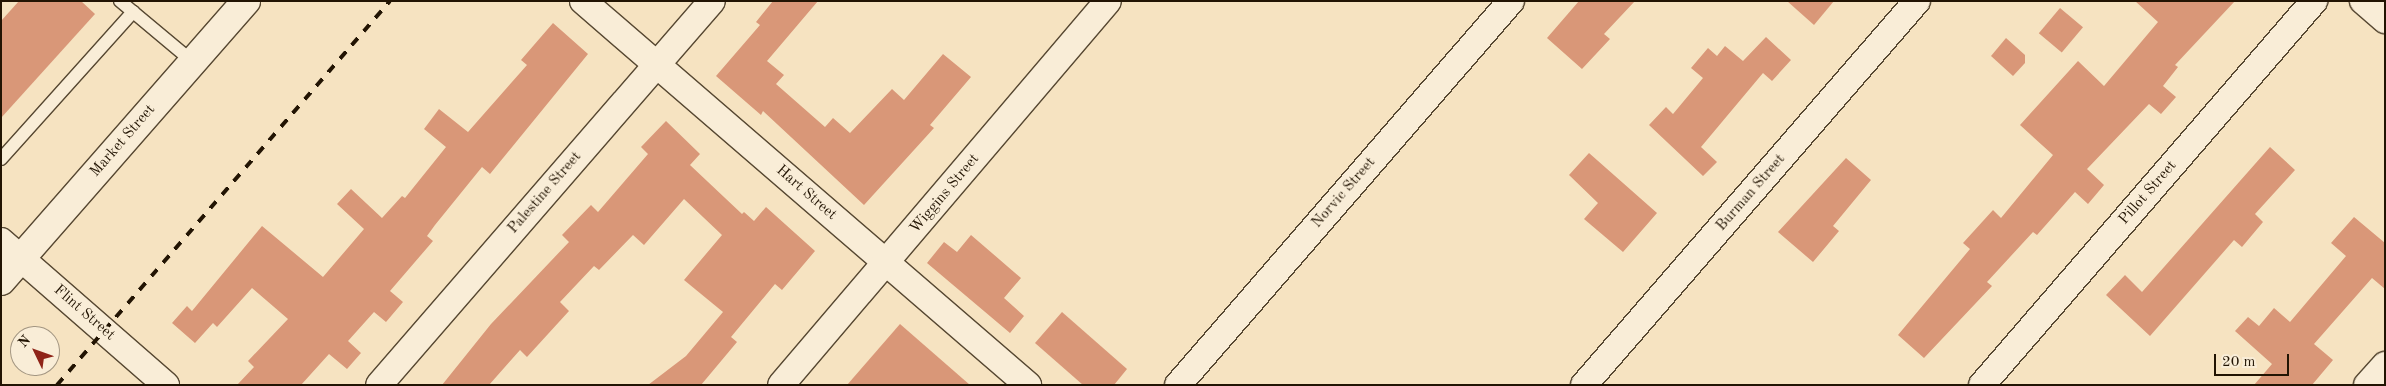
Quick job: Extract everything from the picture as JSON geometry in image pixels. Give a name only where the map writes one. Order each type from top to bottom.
[{"type":"main road","name":"Market Street","points":[[1,281],[11,249],[193,62],[246,1]]},
{"type":"street","name":"Hart Street","points":[[583,1],[1028,385]]},
{"type":"street","name":"Palestine Street","points":[[379,385],[712,1]]},
{"type":"street","name":"Wiggins Street","points":[[781,385],[887,263],[1108,1]]},
{"type":"street","name":"Norvic Street","points":[[1178,385],[1511,1]]},
{"type":"street","name":"Burman Street","points":[[1584,385],[1917,1]]},
{"type":"street","name":"Pillot Street","points":[[1982,385],[2314,1]]},
{"type":"street","points":[[2364,1],[2385,20]]},
{"type":"street","name":"Flint Street","points":[[11,249],[166,385]]},
{"type":"street","points":[[2368,385],[2385,365]]},
{"type":"lane","points":[[120,1],[193,62]]},
{"type":"lane","points":[[1,159],[133,12]]},
{"type":"building","points":[[19,1],[81,1],[95,14],[1,118],[1,21]]},
{"type":"building","points":[[773,1],[818,1],[767,61],[784,75],[776,84],[825,127],[833,118],[850,133],[892,89],[904,100],[943,54],[971,77],[930,125],[934,128],[864,205],[763,111],[761,115],[716,76],[760,25],[756,22]]},
{"type":"building","points":[[1579,1],[1635,1],[1604,34],[1610,39],[1582,69],[1547,38]]},
{"type":"building","points":[[1787,1],[1834,1],[1814,25]]},
{"type":"building","points":[[2135,1],[2235,1],[2175,65],[2178,67],[2163,86],[2176,97],[2161,114],[2149,104],[2087,169],[2104,185],[2088,204],[2075,192],[2037,235],[2033,232],[1987,282],[1992,286],[1924,358],[1898,335],[1970,249],[1963,243],[1993,210],[2001,218],[2053,155],[2020,125],[2078,61],[2104,86],[2158,22]]},
{"type":"building","points":[[2060,8],[2083,27],[2062,53],[2039,33]]},
{"type":"building","points":[[553,23],[588,54],[490,174],[482,167],[435,225],[427,236],[433,241],[390,291],[403,302],[386,322],[374,312],[348,341],[361,353],[347,369],[329,354],[301,385],[237,385],[254,367],[248,361],[288,319],[252,288],[217,327],[213,323],[195,343],[172,323],[187,306],[192,311],[262,226],[323,277],[364,229],[337,204],[351,189],[382,218],[402,196],[405,198],[446,147],[424,129],[439,109],[468,132],[527,65],[521,60]]},
{"type":"building","points":[[1766,37],[1791,60],[1772,81],[1763,73],[1701,147],[1717,162],[1703,176],[1649,125],[1666,107],[1673,114],[1703,78],[1691,68],[1708,48],[1717,56],[1725,46],[1743,61]]},
{"type":"building","points":[[2006,38],[2025,55],[2025,63],[2013,76],[1991,56]]},
{"type":"building","points":[[666,121],[700,154],[690,165],[742,214],[744,212],[754,221],[766,207],[815,251],[782,290],[775,284],[731,337],[737,342],[701,385],[648,385],[686,356],[723,312],[684,280],[722,235],[684,199],[644,245],[633,235],[599,270],[594,266],[560,302],[569,311],[527,357],[520,350],[489,385],[442,385],[491,324],[569,242],[562,235],[591,205],[598,212],[648,154],[641,147]]},
{"type":"building","points":[[2270,147],[2295,170],[2255,214],[2263,222],[2242,247],[2234,240],[2150,336],[2106,295],[2125,275],[2142,292]]},
{"type":"building","points":[[1589,153],[1657,213],[1623,252],[1584,219],[1598,203],[1569,175]]},
{"type":"building","points":[[1846,158],[1871,180],[1833,226],[1839,231],[1813,262],[1778,232]]},
{"type":"building","points":[[2354,217],[2385,243],[2385,289],[2372,278],[2314,344],[2333,360],[2312,385],[2254,385],[2272,364],[2235,331],[2248,317],[2259,326],[2274,308],[2290,322],[2346,256],[2331,243]]},
{"type":"building","points":[[971,235],[1021,278],[1004,298],[1024,316],[1010,333],[927,263],[944,242],[957,252]]},
{"type":"building","points":[[1062,312],[1127,369],[1114,385],[1083,385],[1035,343]]},
{"type":"building","points":[[900,324],[970,385],[847,385]]},
{"type":"railway","points":[[57,385],[390,1]]}]
